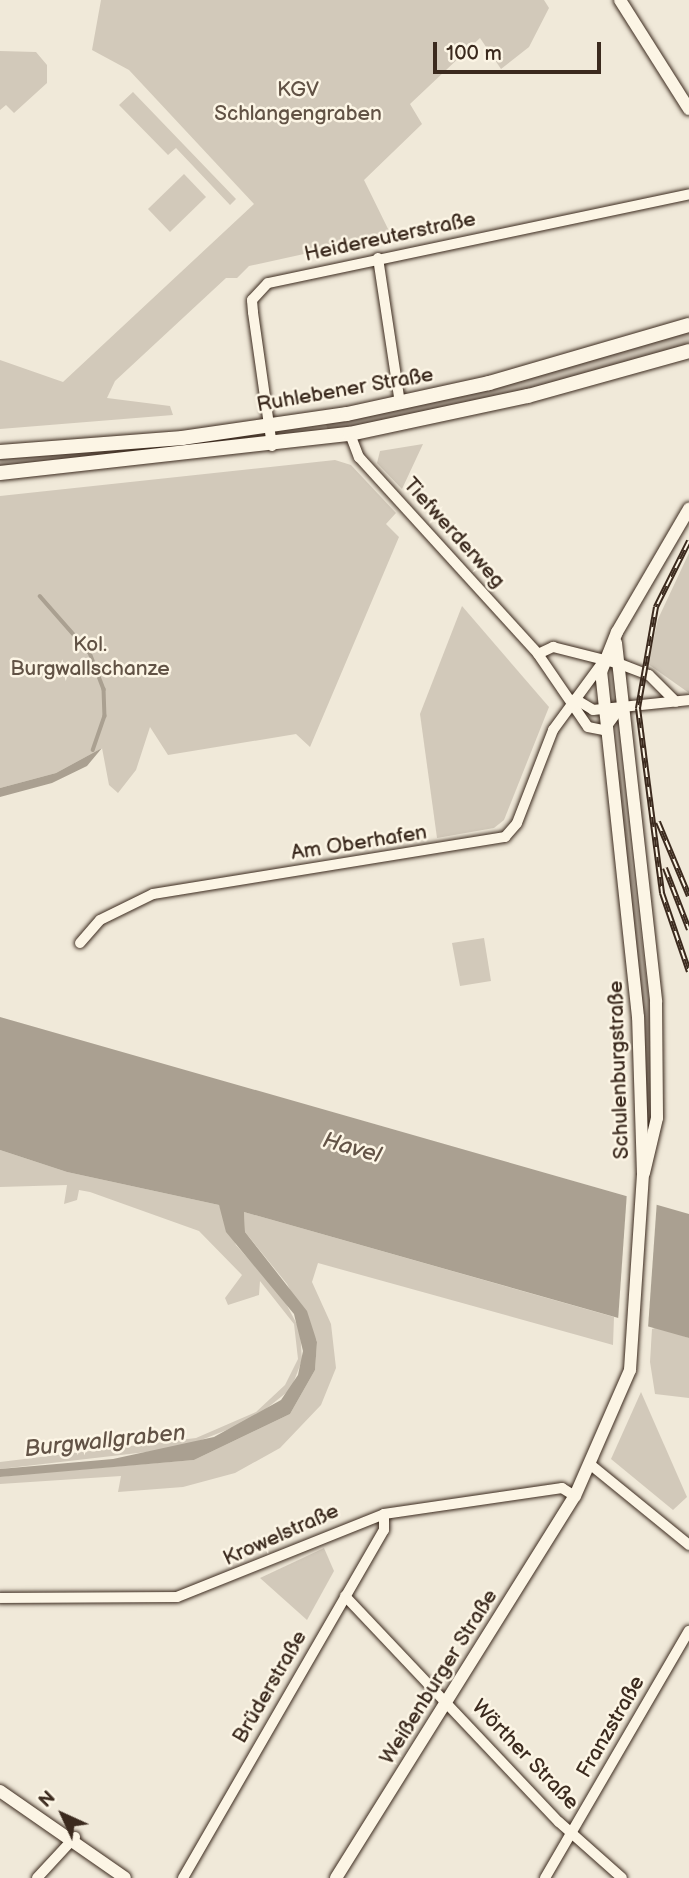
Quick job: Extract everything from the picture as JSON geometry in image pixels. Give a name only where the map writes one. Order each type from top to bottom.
[{"type":"main road","name":"Ruhlebener Straße","points":[[0,452],[270,426],[400,403],[689,325]]},
{"type":"main road","name":"Ruhlebener Straße","points":[[0,473],[272,446],[351,434],[528,396],[689,351]]},
{"type":"street","points":[[621,0],[689,108]]},
{"type":"street","name":"Heidereuterstraße","points":[[272,446],[253,312],[256,293],[268,283],[689,194]]},
{"type":"street","points":[[378,258],[400,403]]},
{"type":"street","name":"Tiefwerderweg","points":[[351,434],[359,457],[538,654],[573,697],[588,727],[604,730]]},
{"type":"street","name":"Schulenburgstraße","points":[[643,1174],[636,993],[603,710],[609,662],[617,632],[689,509]]},
{"type":"street","points":[[538,654],[553,647],[649,675],[676,702]]},
{"type":"street","points":[[573,697],[609,662]]},
{"type":"street","name":"Schulenburgstraße","points":[[609,662],[618,709],[656,1002],[657,1118],[643,1174]]},
{"type":"street","name":"Tiefwerderweg","points":[[573,697],[603,710],[689,700]]},
{"type":"street","name":"Am Oberhafen","points":[[80,943],[100,920],[153,894],[505,836],[517,823],[573,697]]},
{"type":"street","points":[[604,730],[618,709]]},
{"type":"street","name":"Weißenburger Straße","points":[[336,1878],[575,1496],[591,1465],[633,1349],[643,1174]]},
{"type":"street","points":[[591,1465],[689,1545]]},
{"type":"street","name":"Krowelstraße","points":[[0,1598],[201,1592],[384,1514],[562,1488],[575,1496]]},
{"type":"street","name":"Brüderstraße","points":[[183,1878],[384,1530],[384,1514]]},
{"type":"street","name":"Wörther Straße","points":[[345,1596],[447,1703],[622,1878]]},
{"type":"street","name":"Franzstraße","points":[[545,1878],[689,1631]]},
{"type":"street","points":[[0,1791],[75,1837],[125,1878]]},
{"type":"street","points":[[37,1878],[75,1837]]},
{"type":"green space","name":"KGV Schlangengraben","points":[[101,0],[544,0],[549,8],[529,47],[501,69],[480,38],[410,104],[422,124],[364,180],[391,235],[249,266],[237,278],[226,278],[115,381],[107,398],[170,406],[173,415],[0,429],[0,360],[63,382],[254,204],[129,70],[92,50]]},
{"type":"green space","points":[[0,51],[36,52],[47,65],[47,83],[14,113],[6,105],[0,110]]},
{"type":"green space","points":[[133,92],[236,199],[230,205],[176,148],[168,155],[119,105]]},
{"type":"green space","points":[[184,174],[206,197],[170,232],[148,209]]},
{"type":"green space","points":[[689,330],[689,343],[681,347],[565,381],[328,432],[326,423],[499,386]]},
{"type":"green space","points":[[265,434],[264,438],[0,468],[0,458]]},
{"type":"green space","points":[[423,444],[402,489],[377,463],[380,451]]},
{"type":"green space","name":"Kol. Burgwallschanze","points":[[335,460],[351,465],[396,513],[386,524],[399,537],[310,747],[296,734],[168,755],[150,727],[136,770],[118,793],[109,785],[102,748],[56,773],[0,788],[0,496]]},
{"type":"green space","points":[[689,553],[689,693],[648,664],[658,619]]},
{"type":"green space","points":[[462,606],[549,707],[504,820],[494,828],[437,838],[420,714]]},
{"type":"green space","points":[[620,770],[649,1000],[648,1146],[613,771]]},
{"type":"green space","points":[[484,938],[491,981],[460,986],[452,943]]},
{"type":"green space","points":[[0,1150],[67,1172],[219,1205],[236,1245],[283,1298],[300,1330],[302,1360],[291,1389],[252,1420],[181,1448],[0,1469],[0,1462],[196,1438],[256,1412],[285,1385],[298,1359],[294,1324],[260,1281],[259,1295],[228,1305],[225,1298],[242,1275],[199,1231],[90,1192],[79,1190],[77,1200],[64,1204],[67,1185],[0,1187]]},
{"type":"green space","points":[[244,1212],[614,1317],[613,1345],[318,1263],[312,1282],[331,1324],[336,1368],[321,1405],[280,1448],[235,1473],[183,1487],[118,1492],[121,1476],[0,1484],[0,1477],[194,1460],[290,1414],[315,1370],[317,1341],[287,1284],[245,1232]]},
{"type":"green space","points":[[658,1327],[689,1338],[689,1398],[655,1394],[650,1362],[652,1329]]},
{"type":"green space","points":[[641,1392],[687,1497],[673,1510],[611,1459]]},
{"type":"green space","points":[[324,1548],[334,1571],[307,1620],[260,1578]]},
{"type":"water","points":[[102,748],[87,766],[52,783],[0,797],[0,788],[56,773]]},
{"type":"water","name":"Havel","points":[[0,1017],[689,1214],[689,1338],[244,1212],[245,1232],[307,1311],[317,1342],[315,1370],[290,1414],[194,1460],[0,1477],[0,1469],[113,1459],[214,1437],[281,1400],[298,1375],[303,1351],[294,1314],[226,1232],[219,1205],[67,1172],[0,1150]]},
{"type":"pier","points":[[627,1192],[657,1200],[648,1328],[618,1321]]},
{"type":"waterway","points":[[40,596],[90,653],[104,689],[105,716],[93,750]]},
{"type":"railway","points":[[689,541],[656,607],[638,708],[662,893],[689,972]]},
{"type":"railway","points":[[658,822],[689,896]]},
{"type":"railway","points":[[665,868],[689,930]]},
{"type":"water label","name":"Burgwallgraben","points":[[105,1441]]}]
